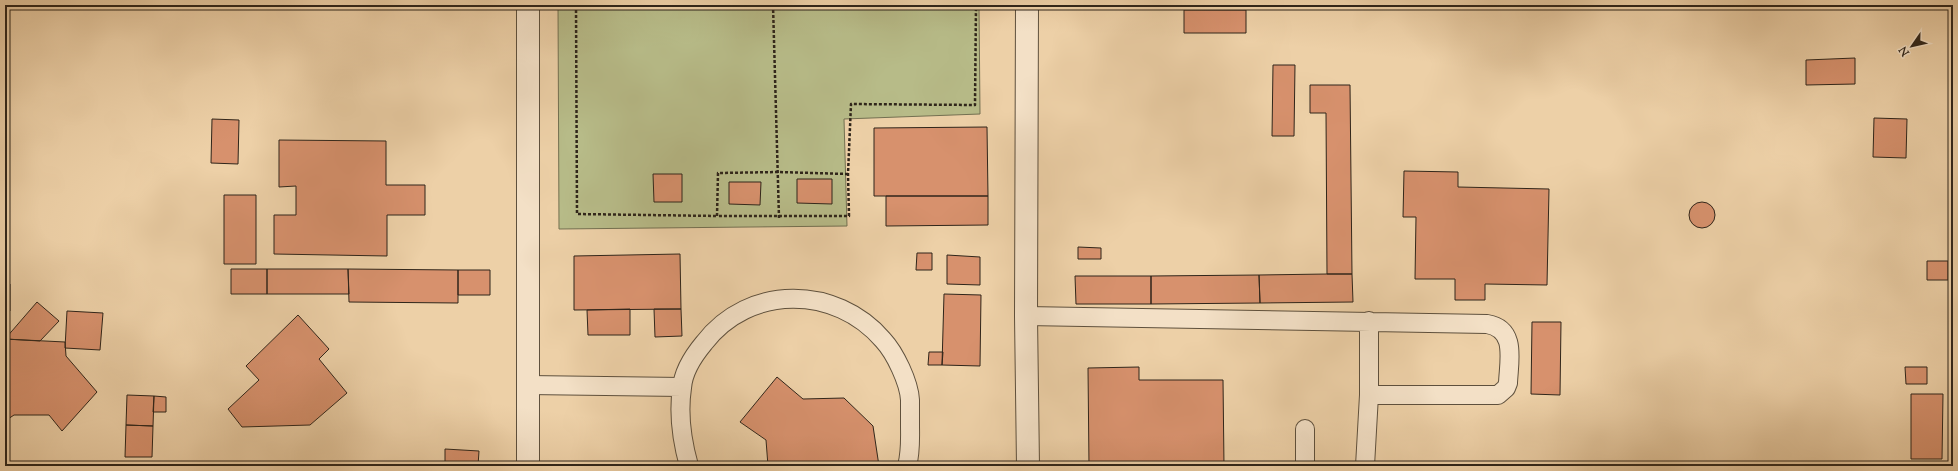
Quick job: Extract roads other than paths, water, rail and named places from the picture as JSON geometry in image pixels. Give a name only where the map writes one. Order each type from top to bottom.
[{"type":"street","points":[[528,5],[528,466]]},
{"type":"street","points":[[1027,5],[1026,316],[1028,466]]},
{"type":"lane","points":[[689,466],[681,420],[682,387],[693,357],[712,332],[738,312],[768,301],[800,298],[832,304],[860,318],[884,340],[900,367],[910,398],[910,452],[907,466]]},
{"type":"lane","points":[[1026,316],[1487,324],[1496,325],[1502,330],[1509,344],[1508,383],[1506,388],[1498,395],[1368,395]]},
{"type":"lane","points":[[1365,466],[1369,321]]},
{"type":"lane","points":[[528,385],[682,387]]},
{"type":"lane","points":[[1305,429],[1305,466]]}]
